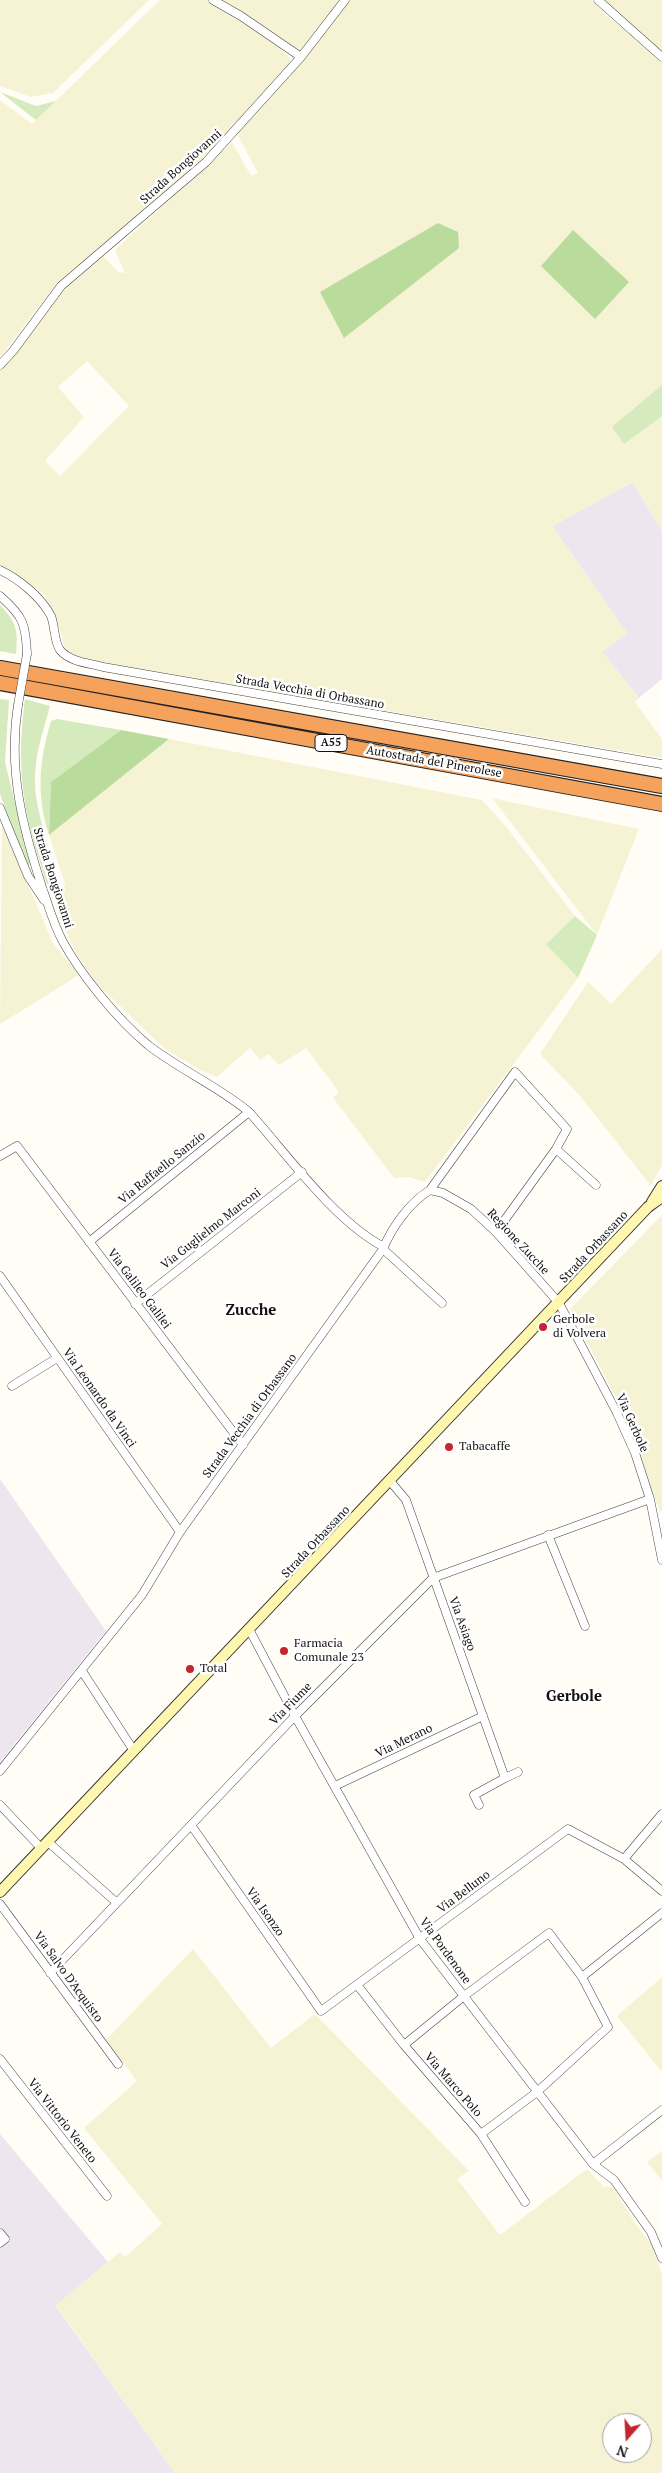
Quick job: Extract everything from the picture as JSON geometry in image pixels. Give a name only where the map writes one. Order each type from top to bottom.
[{"type":"highway","name":"Autostrada del Pinerolese","points":[[0,668],[662,786]]},
{"type":"highway","name":"Autostrada del Pinerolese","points":[[0,684],[662,804]]},
{"type":"main road","name":"Strada Orbassano","points":[[0,1892],[559,1303],[648,1207],[662,1186]]},
{"type":"main road","name":"Strada Orbassano","points":[[648,1207],[662,1197]]},
{"type":"street","points":[[213,0],[241,16],[301,57]]},
{"type":"street","name":"Strada Bongiovanni","points":[[0,365],[13,351],[61,286],[206,162],[301,57],[345,0]]},
{"type":"street","points":[[598,0],[662,57]]},
{"type":"street","name":"Strada Vecchia di Orbassano","points":[[0,570],[26,586],[41,602],[50,616],[60,649],[74,659],[103,667],[662,764]]},
{"type":"street","name":"Strada Bongiovanni","points":[[0,596],[14,609],[26,629],[27,654],[13,736],[14,771],[31,853],[61,938],[74,961],[88,981],[148,1044],[234,1099],[249,1112],[337,1211],[383,1248],[442,1303]]},
{"type":"street","points":[[0,808],[28,876],[50,908]]},
{"type":"street","name":"Strada Vecchia di Orbassano","points":[[0,1771],[142,1595],[180,1532],[383,1248],[402,1217],[419,1196],[430,1190],[515,1072],[567,1129],[556,1150]]},
{"type":"street","name":"Via Raffaello Sanzio","points":[[90,1242],[249,1112]]},
{"type":"street","name":"Via Galileo Galilei","points":[[0,1156],[17,1146],[243,1445]]},
{"type":"street","points":[[496,1232],[556,1150],[596,1185]]},
{"type":"street","name":"Via Guglielmo Marconi","points":[[135,1304],[302,1172]]},
{"type":"street","name":"Regione Zucche","points":[[430,1190],[443,1193],[471,1209],[496,1232],[559,1303]]},
{"type":"street","name":"Via Leonardo da Vinci","points":[[0,1276],[180,1532]]},
{"type":"street","name":"Via Gerbole","points":[[559,1303],[617,1413],[635,1454],[650,1499],[662,1560]]},
{"type":"street","points":[[12,1386],[57,1358]]},
{"type":"street","name":"Via Asiago","points":[[390,1481],[406,1500],[505,1778]]},
{"type":"street","name":"Via Fiume","points":[[50,1973],[295,1716],[433,1578],[650,1499]]},
{"type":"street","points":[[548,1535],[586,1626]]},
{"type":"street","name":"Via Pordenone","points":[[249,1630],[420,1939],[593,2164],[614,2180],[651,2232],[662,2258]]},
{"type":"street","points":[[82,1670],[134,1751]]},
{"type":"street","name":"Via Merano","points":[[336,1786],[483,1716]]},
{"type":"street","points":[[479,1805],[474,1795],[518,1772]]},
{"type":"street","points":[[0,1805],[45,1846],[116,1902]]},
{"type":"street","points":[[662,1814],[624,1860],[662,1891]]},
{"type":"street","name":"Via Isonzo","points":[[190,1825],[321,2012]]},
{"type":"street","name":"Via Belluno","points":[[321,2012],[568,1828],[624,1860]]},
{"type":"street","name":"Via Salvo D'Acquisto","points":[[0,1904],[118,2064]]},
{"type":"street","points":[[582,1977],[662,1913]]},
{"type":"street","points":[[404,2045],[464,1996],[550,1933],[582,1977],[608,2026],[537,2092],[481,2134]]},
{"type":"street","name":"Via Marco Polo","points":[[358,1986],[404,2045],[481,2134],[525,2202]]},
{"type":"street","name":"Via Vittorio Veneto","points":[[0,2059],[107,2196]]},
{"type":"street","points":[[593,2164],[662,2110]]},
{"type":"street","points":[[0,2233],[5,2239],[0,2243]]},
{"type":"shaded area","points":[[0,0],[149,0],[53,93],[31,97],[0,86]]},
{"type":"shaded area","points":[[160,0],[206,0],[248,24],[277,45],[289,57],[291,63],[230,132],[133,220],[57,283],[0,357],[0,100],[32,124]]},
{"type":"shaded area","points":[[220,0],[342,0],[301,52]]},
{"type":"shaded area","points":[[350,0],[591,0],[608,17],[662,59],[662,531],[633,482],[552,526],[627,633],[602,652],[639,698],[635,702],[662,739],[662,758],[94,661],[72,654],[64,646],[62,635],[45,595],[0,565],[0,368],[62,288],[102,255],[118,272],[125,273],[115,250],[232,142],[251,176],[258,173],[237,134],[302,62]],"holes":[[[87,361],[129,406],[60,476],[45,461],[84,417],[58,387]]]},
{"type":"shaded area","points":[[602,0],[662,0],[662,51],[623,20]]},
{"type":"shaded area","points":[[633,482],[662,531],[662,679],[639,698],[602,652],[627,633],[552,526]]},
{"type":"shaded area","points":[[169,739],[482,800],[504,824],[575,916],[546,944],[578,978],[425,1182],[409,1177],[394,1178],[333,1098],[339,1092],[306,1048],[279,1065],[268,1054],[260,1060],[250,1048],[217,1077],[202,1071],[164,1048],[97,984],[77,955],[65,929],[58,905],[65,884],[49,835]]},
{"type":"shaded area","points":[[492,798],[639,829],[597,935]]},
{"type":"shaded area","points":[[2,824],[53,943],[79,975],[0,1024]]},
{"type":"shaded area","points":[[662,949],[662,1165],[651,1186],[581,1097],[540,1054],[588,982],[611,1004]]},
{"type":"shaded area","points":[[662,1215],[662,1511],[660,1512],[623,1411],[570,1309]]},
{"type":"shaded area","points":[[0,1479],[106,1631],[0,1762]]},
{"type":"shaded area","points":[[193,1949],[271,2048],[315,2014],[469,2171],[457,2179],[500,2235],[587,2169],[603,2186],[614,2188],[634,2222],[652,2245],[662,2275],[662,2473],[175,2473],[56,2305],[120,2252],[125,2257],[162,2224],[84,2128],[137,2081],[106,2040]]},
{"type":"shaded area","points":[[662,1977],[662,2072],[617,2016]]},
{"type":"shaded area","points":[[0,2134],[108,2262],[56,2306],[175,2473],[0,2473]]},
{"type":"shaded area","points":[[662,2151],[662,2181],[647,2162]]},
{"type":"green space","points":[[0,92],[36,106],[56,101],[36,120]]},
{"type":"green space","points":[[438,223],[458,232],[459,248],[344,338],[320,292]]},
{"type":"green space","points":[[573,230],[629,282],[595,319],[541,266]]},
{"type":"green space","points":[[662,385],[662,416],[624,444],[612,427]]},
{"type":"green space","points":[[0,605],[10,617],[15,627],[17,639],[16,654],[0,651]]},
{"type":"green space","points":[[0,699],[9,700],[5,762],[30,864],[27,866],[0,794]]},
{"type":"green space","points":[[25,699],[50,706],[37,754],[35,774],[38,809],[50,864],[51,876],[49,886],[34,841],[22,782],[21,742]]},
{"type":"green space","points":[[57,719],[121,730],[51,782],[49,835],[42,806],[41,778],[44,750],[51,721]]},
{"type":"green space","points":[[121,730],[169,739],[49,835],[51,782]]},
{"type":"green space","points":[[575,916],[597,935],[578,978],[546,944]]},
{"type":"place","name":"Gerbole di Volvera","points":[[543,1327]]},
{"type":"place","name":"Tabacaffe","points":[[449,1447]]},
{"type":"place","name":"Farmacia Comunale 23","points":[[284,1651]]},
{"type":"place","name":"Total","points":[[190,1669]]},
{"type":"district","name":"Zucche","points":[[251,1311]]},
{"type":"district","name":"Gerbole","points":[[574,1697]]}]
